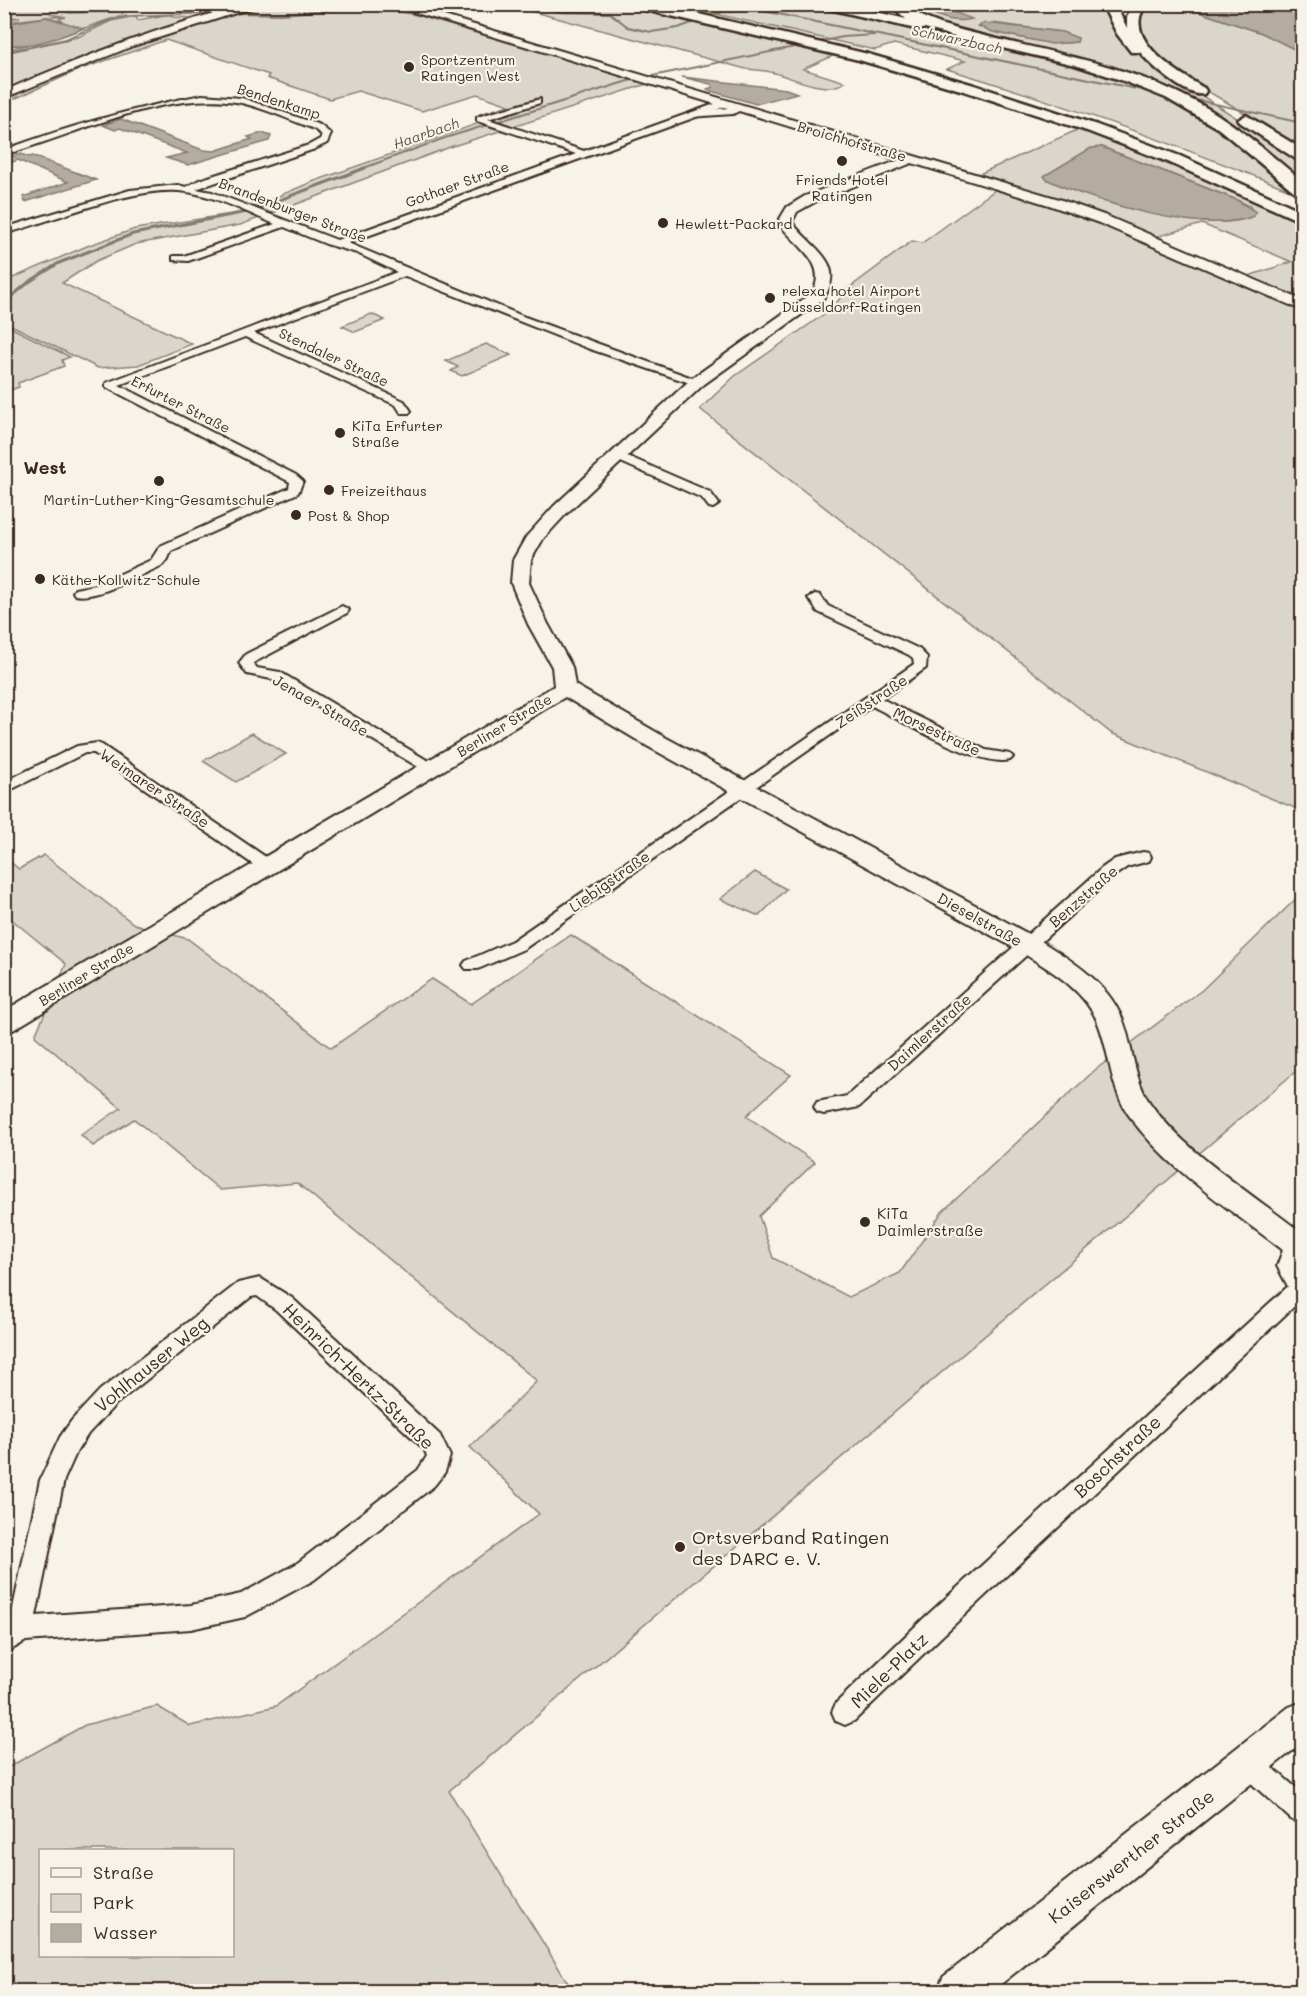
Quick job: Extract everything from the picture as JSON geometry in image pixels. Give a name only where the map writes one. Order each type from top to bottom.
[{"type":"highway","points":[[636,4],[703,17],[957,77],[1064,111],[1167,148],[1302,203]]},
{"type":"highway","points":[[658,4],[800,42],[819,44],[969,87],[1110,135],[1302,211]]},
{"type":"highway","points":[[825,4],[1090,65],[1174,97],[1234,133],[1298,186]]},
{"type":"highway","points":[[896,4],[915,20],[965,35]]},
{"type":"highway","points":[[1108,4],[1124,34],[1136,49],[1211,98]]},
{"type":"highway","points":[[1140,4],[1133,17],[1134,34],[1143,49],[1163,66]]},
{"type":"highway","points":[[819,44],[848,60]]},
{"type":"highway","points":[[1236,114],[1302,156]]},
{"type":"highway","points":[[1208,173],[1302,217]]},
{"type":"street","points":[[4,95],[94,57],[259,4]]},
{"type":"street","name":"Broichhofstraße","points":[[394,5],[641,77],[1081,211],[1302,305]]},
{"type":"street","points":[[688,92],[689,97],[698,102],[693,115]]},
{"type":"street","name":"Bendenkamp","points":[[4,153],[62,132],[142,109],[202,97],[239,100],[317,127],[327,134],[324,141],[312,147],[202,182],[189,189]]},
{"type":"street","points":[[537,101],[480,120],[583,154]]},
{"type":"street","name":"Gothaer Straße","points":[[340,242],[726,104]]},
{"type":"street","points":[[693,115],[732,111],[758,113]]},
{"type":"street","points":[[841,138],[881,159],[882,169],[912,167],[957,172]]},
{"type":"street","name":"Berliner Straße","points":[[4,1023],[565,688],[562,667],[538,624],[520,583],[521,564],[535,537],[697,382],[818,296],[825,288],[827,276],[822,262],[789,230],[785,222],[787,215],[810,199],[908,158]]},
{"type":"street","name":"Brandenburger Straße","points":[[4,231],[130,193],[157,188],[189,189],[209,194],[329,242],[340,242],[405,272],[578,341],[697,382]]},
{"type":"street","points":[[176,258],[185,259],[284,224]]},
{"type":"street","name":"Erfurter Straße","points":[[80,592],[100,588],[156,563],[161,559],[165,549],[294,490],[297,485],[297,481],[292,478],[110,385],[405,272]]},
{"type":"street","name":"Stendaler Straße","points":[[247,334],[400,404],[405,411]]},
{"type":"street","points":[[618,456],[706,495],[713,504]]},
{"type":"street","name":"Zeißstraße","points":[[742,788],[921,665],[920,657],[823,609],[815,598]]},
{"type":"street","name":"Jenaer Straße","points":[[342,610],[250,657],[246,663],[252,671],[275,675],[430,768]]},
{"type":"street","name":"Dieselstraße","points":[[565,688],[1027,944],[1074,974],[1098,1000],[1111,1023],[1126,1080],[1137,1106],[1157,1132],[1179,1154],[1301,1247]]},
{"type":"street","name":"Morsestraße","points":[[872,700],[982,754],[1005,757]]},
{"type":"street","name":"Weimarer Straße","points":[[4,788],[82,749],[98,748],[267,866]]},
{"type":"street","name":"Liebigstraße","points":[[472,965],[518,945],[742,788]]},
{"type":"street","name":"Benzstraße","points":[[1027,944],[1121,863],[1143,858]]},
{"type":"street","name":"Daimlerstraße","points":[[824,1107],[852,1101],[1027,944]]},
{"type":"street","points":[[1301,1247],[1292,1266],[1302,1285]]},
{"type":"street","name":"Boschstraße","points":[[933,1627],[1302,1285]]},
{"type":"street","name":"Heinrich-Hertz-Straße","points":[[13,1636],[191,1617],[244,1605],[273,1591],[320,1561],[418,1485],[439,1463],[439,1455],[432,1442],[318,1335],[268,1292],[260,1287],[251,1287]]},
{"type":"street","name":"Vohlhauser Weg","points":[[13,1636],[52,1480],[68,1444],[92,1412],[124,1383],[240,1292],[251,1287]]},
{"type":"street","name":"Miele-Platz","points":[[845,1712],[933,1627]]},
{"type":"street","name":"Kaiserswerther Straße","points":[[958,1992],[1302,1720]]},
{"type":"street","points":[[1249,1764],[1302,1810]]},
{"type":"green space","points":[[813,4],[1095,69],[1164,96],[1227,133],[1250,157],[1290,190],[1120,126],[947,69],[965,61],[894,44],[875,50],[676,5]]},
{"type":"green space","points":[[5,5],[45,5],[70,13],[124,11],[122,15],[56,38],[5,50],[5,44],[16,45],[72,28],[59,19],[66,17],[50,14],[63,17],[5,22],[4,20],[20,17],[5,19]]},
{"type":"green space","points":[[193,5],[251,5],[220,12],[181,12]]},
{"type":"green space","points":[[270,5],[379,5],[388,10],[416,15],[647,84],[450,147],[240,225],[136,244],[96,261],[62,283],[192,344],[138,365],[98,368],[5,324],[4,275],[13,278],[87,246],[135,229],[238,213],[312,182],[491,119],[480,114],[509,105],[477,94],[422,111],[358,91],[330,99],[267,78],[269,75],[166,40],[81,69],[5,103],[5,100],[37,85],[135,45],[202,23]]},
{"type":"green space","points":[[508,5],[618,5],[833,56],[803,69],[845,82],[828,87],[808,84],[778,74],[746,69]]},
{"type":"green space","points":[[902,5],[1106,5],[1123,39],[1140,56],[1302,160],[1302,182],[1272,158],[1147,82],[937,25]],"holes":[[[992,23],[1062,32],[1078,39],[1077,42],[1046,42],[993,32]]]},
{"type":"green space","points":[[1148,5],[1178,5],[1262,33],[1302,53],[1302,151],[1162,60],[1146,42],[1141,32],[1140,19]]},
{"type":"green space","points":[[171,14],[174,17],[200,18],[5,93],[5,53],[78,37],[111,21],[136,16],[138,20]]},
{"type":"green space","points":[[1079,129],[1275,207],[1302,220],[1302,302],[1245,277],[1292,262],[1202,224],[1152,238],[977,175]],"holes":[[[1102,147],[1250,206],[1254,216],[1241,220],[1213,222],[1185,220],[1144,211]]]},
{"type":"green space","points":[[995,190],[1082,216],[1302,311],[1302,811],[1111,733],[700,409],[735,376],[830,310],[849,288],[912,241],[922,243]]},
{"type":"green space","points":[[371,314],[385,320],[355,332],[342,326]]},
{"type":"green space","points":[[5,326],[70,357],[62,360],[64,366],[18,383],[19,387],[5,392]]},
{"type":"green space","points":[[486,344],[511,355],[462,376],[451,371],[458,367],[446,361]]},
{"type":"green space","points":[[252,733],[286,754],[236,782],[203,761]]},
{"type":"green space","points":[[44,855],[134,924],[188,939],[331,1048],[432,979],[471,1004],[571,935],[791,1075],[746,1116],[815,1162],[759,1216],[773,1258],[849,1297],[900,1273],[942,1212],[1095,1070],[1202,990],[1302,893],[1302,1066],[449,1791],[573,1991],[5,1991],[5,1769],[85,1725],[157,1706],[190,1726],[276,1706],[539,1514],[470,1447],[537,1381],[297,1183],[220,1190],[134,1119],[93,1146],[81,1135],[121,1108],[35,1036],[66,964],[5,914],[4,857],[19,869]]},
{"type":"green space","points":[[755,872],[786,889],[759,916],[720,899]]},
{"type":"water","points":[[1178,5],[1302,5],[1302,53],[1262,33]]},
{"type":"water","points":[[931,7],[941,7],[972,19],[960,21],[945,18],[929,11]]},
{"type":"water","points":[[46,17],[83,28],[32,44],[5,43],[5,24]]},
{"type":"water","points":[[985,23],[1062,32],[1078,38],[1077,42],[1052,44],[993,32],[978,26]]},
{"type":"water","points":[[682,77],[786,89],[797,93],[756,104],[707,90],[713,87],[711,84]]},
{"type":"water","points":[[121,119],[203,150],[214,151],[252,139],[248,137],[262,133],[271,136],[269,141],[188,165],[166,158],[187,153],[120,128],[115,130],[103,125]]},
{"type":"water","points":[[1102,147],[1237,200],[1256,212],[1254,216],[1233,221],[1207,222],[1149,214],[1066,188],[1044,176],[1091,148]]},
{"type":"water","points":[[21,154],[33,156],[96,180],[25,202],[23,197],[68,182],[18,160],[13,162],[5,158]]},
{"type":"waterway","name":"Schwarzbach","points":[[231,13],[283,14],[391,4]]},
{"type":"waterway","name":"Schwarzbach","points":[[543,4],[545,8],[561,12],[610,13],[628,27],[651,32],[678,28],[722,12],[759,10],[1156,93]]},
{"type":"waterway","name":"Schwarzbach","points":[[4,52],[66,39],[105,22],[127,16],[219,13]]},
{"type":"waterway","name":"Haarbach","points":[[361,169],[442,139],[628,81],[843,37],[874,35]]},
{"type":"waterway","name":"Schwarzbach","points":[[1183,97],[1302,123]]},
{"type":"waterway","name":"Haarbach","points":[[4,303],[29,282],[59,263],[133,234],[247,212],[365,168]]},
{"type":"place","name":"Sportzentrum Ratingen West","points":[[409,67]]},
{"type":"place","name":"Friends Hotel Ratingen","points":[[842,161]]},
{"type":"place","name":"Hewlett-Packard","points":[[663,223]]},
{"type":"place","name":"relexa hotel Airport Düsseldorf-Ratingen","points":[[770,298]]},
{"type":"place","name":"KiTa Erfurter Straße","points":[[340,433]]},
{"type":"place","name":"Martin-Luther-King-Gesamtschule","points":[[159,481]]},
{"type":"place","name":"Freizeithaus","points":[[329,490]]},
{"type":"place","name":"Post & Shop","points":[[296,515]]},
{"type":"place","name":"Käthe-Kollwitz-Schule","points":[[40,579]]},
{"type":"place","name":"KiTa Daimlerstraße","points":[[865,1222]]},
{"type":"place","name":"Ortsverband Ratingen des DARC e. V.","points":[[680,1547]]},
{"type":"district","name":"West","points":[[45,467]]}]
